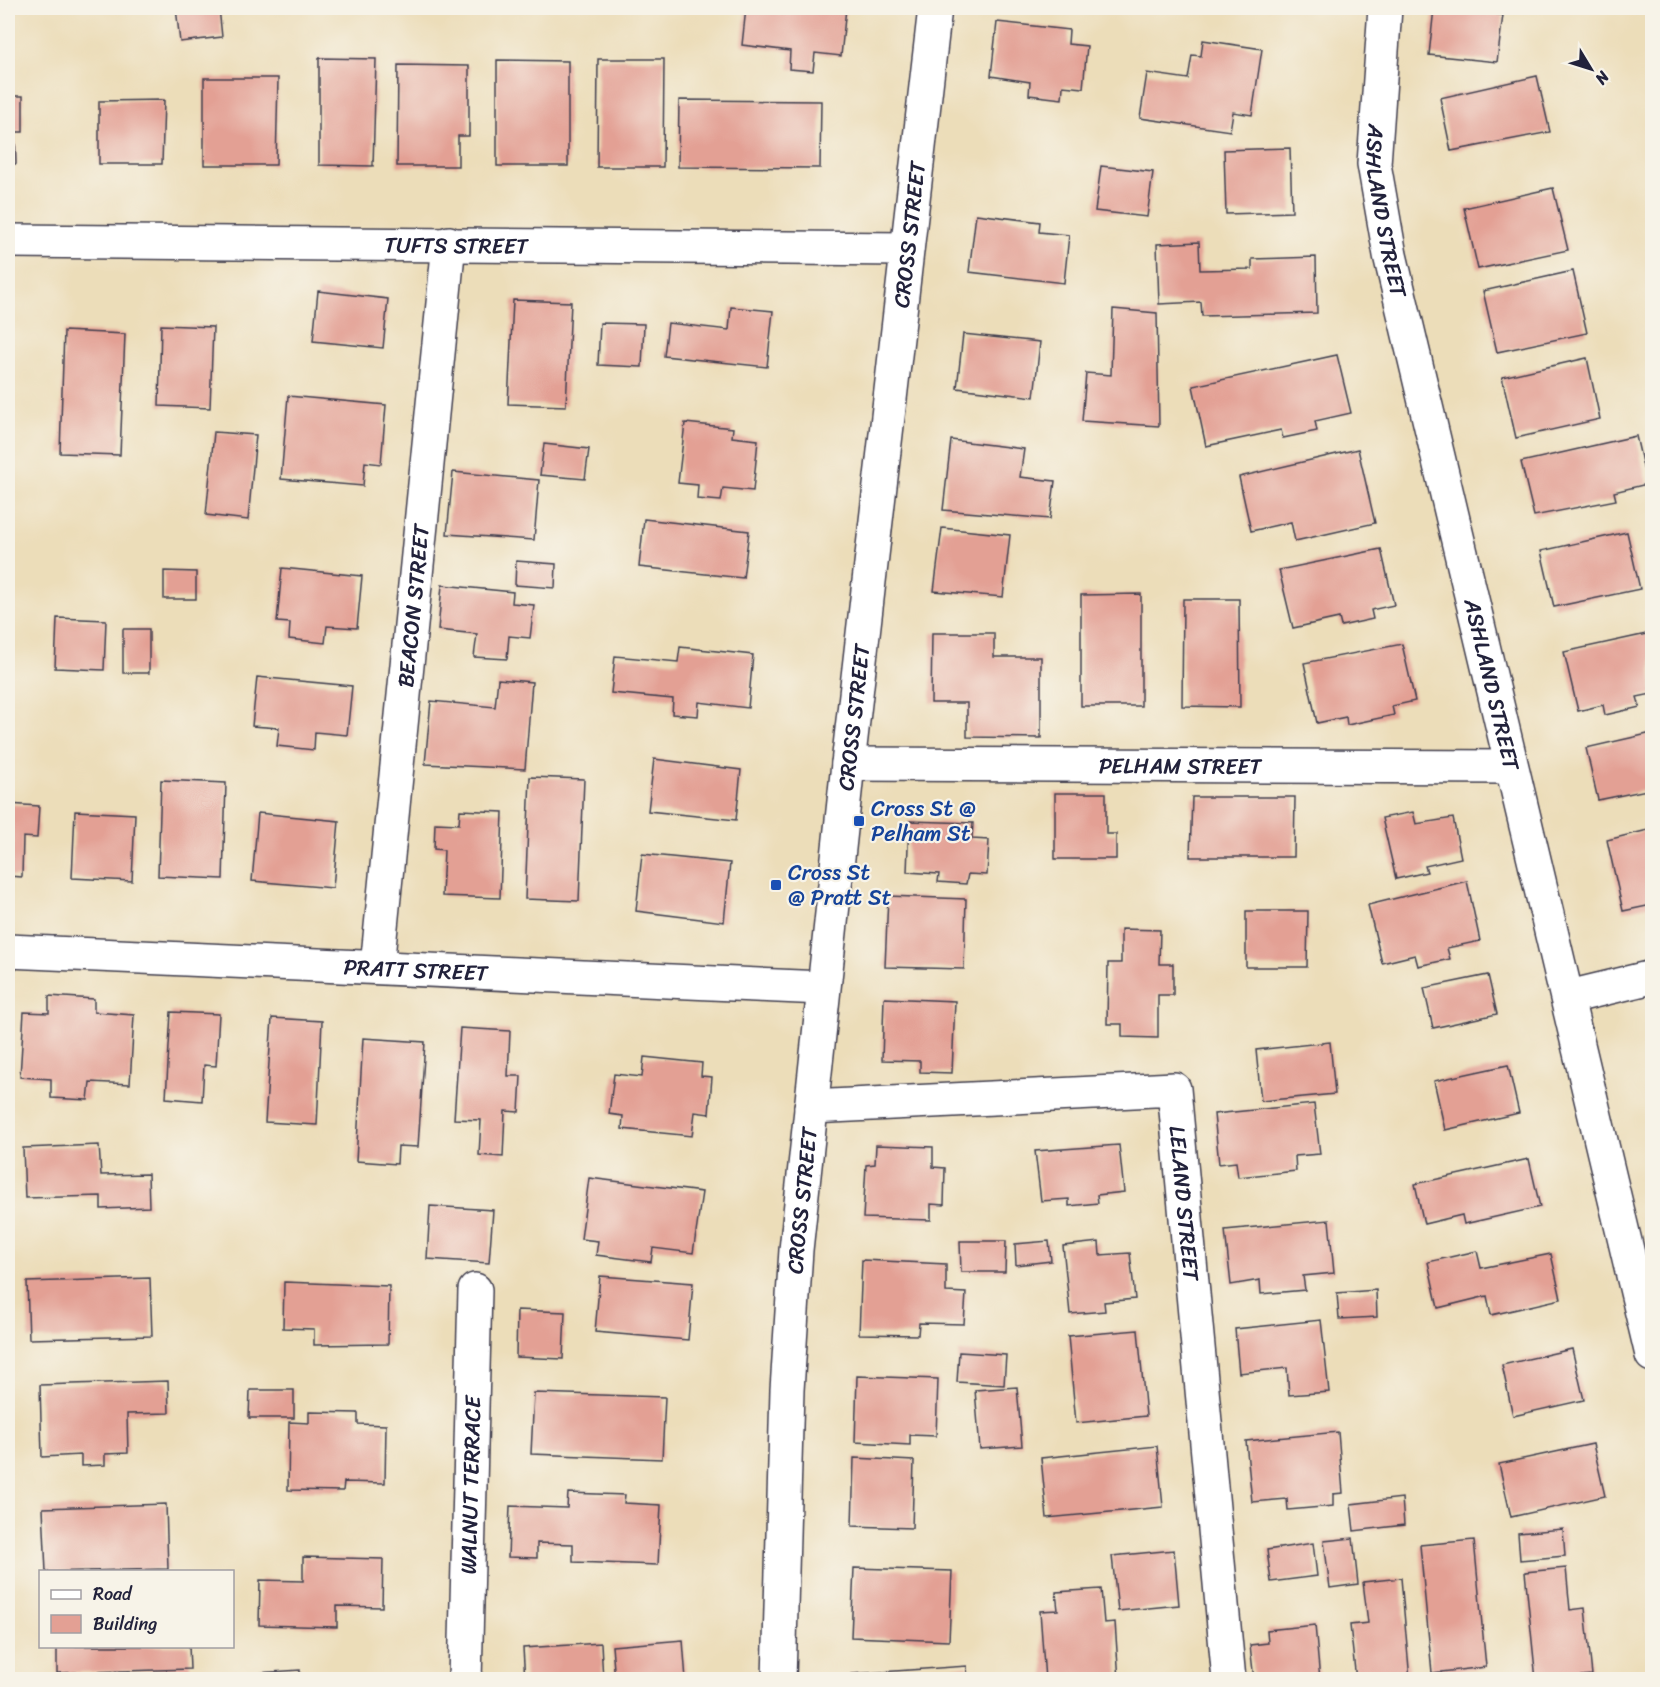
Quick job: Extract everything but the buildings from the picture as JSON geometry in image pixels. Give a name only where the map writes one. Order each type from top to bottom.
[{"type":"street","name":"CROSS STREET","points":[[779,1680],[790,1328],[848,764],[935,8]]},
{"type":"street","name":"ASHLAND STREET","points":[[1385,8],[1374,164],[1389,255],[1511,767],[1569,997],[1653,1355]]},
{"type":"street","name":"TUFTS STREET","points":[[8,241],[449,243],[907,249]]},
{"type":"street","name":"BEACON STREET","points":[[377,967],[449,243]]},
{"type":"street","name":"PELHAM STREET","points":[[848,764],[1511,767]]},
{"type":"street","name":"PRATT STREET","points":[[8,951],[824,988]]},
{"type":"street","points":[[1569,997],[1653,977]]},
{"type":"street","name":"LELAND STREET","points":[[811,1107],[1174,1089],[1229,1680]]},
{"type":"street","name":"WALNUT TERRACE","points":[[465,1680],[475,1290]]},
{"type":"place","name":"Cross St @ Pelham St","points":[[859,821]]},
{"type":"place","name":"Cross St @ Pratt St","points":[[776,885]]}]
